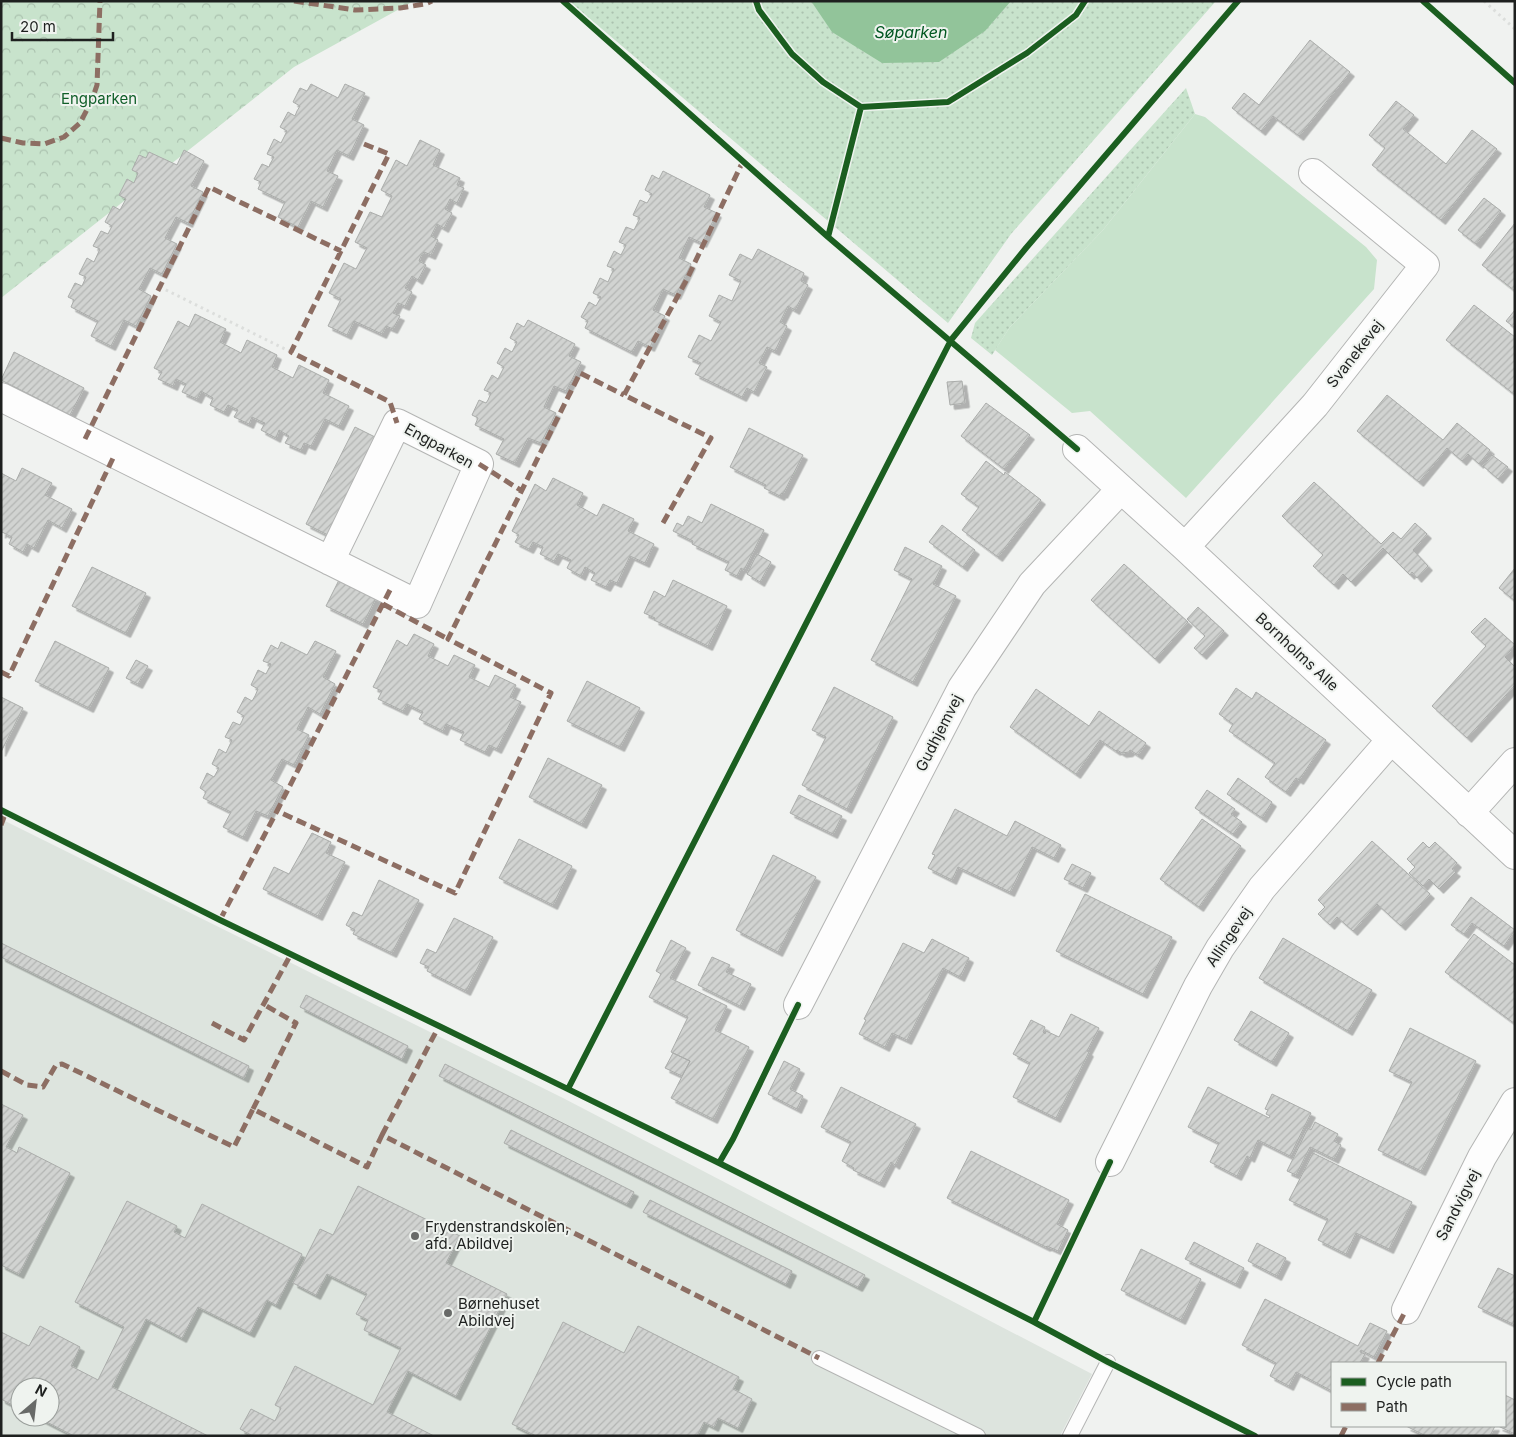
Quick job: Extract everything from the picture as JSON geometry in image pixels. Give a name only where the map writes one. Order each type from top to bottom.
[{"type":"street","name":"Svanekevej","points":[[1185,547],[1315,405],[1425,265],[1313,173]]},
{"type":"street","name":"Engparken","points":[[1,397],[330,561],[417,604],[479,464],[397,423],[330,561]]},
{"type":"street","name":"Bornholms Alle","points":[[1077,449],[1185,547],[1515,855]]},
{"type":"street","name":"Gudhjemvej","points":[[798,1005],[962,688],[1032,584],[1121,489]]},
{"type":"street","name":"Allingevej","points":[[1110,1162],[1198,986],[1220,948],[1262,888],[1391,740]]},
{"type":"street","points":[[1469,813],[1515,762]]},
{"type":"street","name":"Sandvigvej","points":[[1406,1310],[1482,1158],[1515,1102]]},
{"type":"lane","points":[[819,1358],[978,1436]]},
{"type":"lane","points":[[1070,1436],[1108,1362]]},
{"type":"path","points":[[1484,1],[1515,29]]},
{"type":"path","points":[[160,287],[291,352]]},
{"type":"shaded area","name":"Frydenstrandskolen, afd. Abildvej","points":[[1,819],[563,1098],[1092,1374],[1060,1436],[1,1436]]},
{"type":"green space","name":"Engparken","points":[[1,1],[414,1],[294,67],[1,298]]},
{"type":"green space","points":[[569,1],[1216,1],[1011,234],[948,323]]},
{"type":"green space","points":[[1186,88],[1195,114],[1103,230],[1010,327],[992,355],[971,338],[975,323]]},
{"type":"green space","points":[[1195,114],[1205,117],[1366,247],[1377,260],[1374,289],[1186,498],[1090,411],[1072,413],[995,350],[1010,327],[1103,230]]},
{"type":"water","name":"Søparken","points":[[811,1],[1011,1],[985,31],[939,62],[882,63],[832,32]]},
{"type":"building","points":[[1310,40],[1350,72],[1299,136],[1273,116],[1261,131],[1232,108],[1244,93],[1259,105]]},
{"type":"building","points":[[311,84],[338,98],[345,84],[365,93],[352,119],[364,125],[349,156],[337,150],[327,171],[338,176],[323,207],[311,201],[298,227],[278,217],[285,202],[258,189],[261,182],[254,179],[262,164],[269,167],[274,157],[267,154],[274,139],[281,143],[287,131],[280,127],[288,112],[295,116],[300,106],[293,102],[300,88],[307,91]]},
{"type":"building","points":[[1396,101],[1414,115],[1403,129],[1446,164],[1472,130],[1497,149],[1441,220],[1372,165],[1385,148],[1369,135]]},
{"type":"building","points":[[420,140],[440,150],[433,165],[460,178],[457,185],[464,188],[457,203],[450,199],[445,209],[452,213],[444,228],[437,224],[431,236],[438,240],[431,255],[424,252],[421,256],[419,261],[426,265],[418,280],[412,276],[405,288],[412,292],[405,306],[398,303],[393,313],[400,316],[393,329],[386,326],[382,334],[354,321],[347,335],[328,326],[341,299],[329,293],[344,263],[356,269],[367,248],[355,242],[370,212],[382,217],[392,196],[381,190],[396,160],[407,166]]},
{"type":"building","points":[[184,150],[204,161],[191,186],[203,192],[188,223],[176,217],[165,238],[177,244],[162,274],[150,268],[139,289],[151,296],[136,326],[124,320],[111,346],[91,336],[98,321],[71,307],[74,300],[68,297],[75,283],[82,286],[86,277],[79,274],[87,258],[94,262],[100,249],[93,246],[101,231],[108,234],[112,226],[105,222],[113,206],[120,210],[126,199],[119,195],[127,179],[134,183],[138,173],[132,170],[139,155],[146,158],[149,152],[177,165]]},
{"type":"building","points":[[663,171],[710,195],[704,207],[717,213],[702,243],[689,237],[679,258],[691,264],[676,295],[663,289],[653,310],[665,316],[650,347],[638,341],[632,352],[585,328],[588,321],[581,317],[589,302],[596,306],[601,297],[593,293],[600,278],[608,282],[614,269],[607,266],[614,251],[621,255],[626,245],[619,242],[626,227],[634,230],[640,218],[633,215],[640,200],[647,203],[652,194],[645,190],[652,175],[659,179]]},
{"type":"building","points":[[1484,198],[1501,211],[1476,244],[1458,230]]},
{"type":"building","points":[[1515,223],[1515,291],[1482,265]]},
{"type":"building","points":[[758,249],[804,273],[801,281],[808,285],[795,310],[788,306],[780,322],[787,326],[775,351],[767,347],[759,363],[767,367],[754,392],[747,388],[742,397],[695,374],[701,363],[688,357],[699,335],[711,341],[721,322],[709,316],[719,295],[732,301],[741,281],[729,275],[740,254],[752,260]]},
{"type":"building","points":[[1474,305],[1515,337],[1515,395],[1446,340]]},
{"type":"building","points":[[1515,310],[1515,328],[1506,321]]},
{"type":"building","points":[[195,314],[226,329],[220,342],[241,353],[247,340],[277,355],[272,367],[293,378],[299,365],[329,380],[323,393],[349,406],[339,426],[325,419],[311,446],[304,443],[301,450],[285,443],[289,436],[279,430],[276,438],[261,430],[265,423],[252,417],[249,424],[234,417],[238,410],[228,405],[224,412],[210,405],[213,398],[201,391],[197,399],[182,392],[186,384],[176,379],[173,386],[158,379],[162,372],[154,368],[178,321],[189,327]]},
{"type":"building","points":[[528,320],[575,344],[569,356],[581,362],[566,391],[554,386],[544,407],[556,413],[541,443],[528,438],[515,463],[496,454],[504,439],[475,425],[478,418],[472,415],[479,400],[486,403],[488,400],[491,393],[484,390],[492,375],[498,379],[504,367],[497,363],[505,348],[512,352],[517,342],[510,338],[517,323],[524,327]]},
{"type":"building","points":[[14,352],[84,388],[70,415],[1,380]]},
{"type":"building","points":[[962,381],[965,403],[950,405],[947,382]]},
{"type":"building","points":[[1387,395],[1443,440],[1457,423],[1490,450],[1479,464],[1468,454],[1462,461],[1447,448],[1419,482],[1357,431]]},
{"type":"building","points":[[986,403],[1030,435],[1004,469],[961,436]]},
{"type":"building","points":[[355,427],[381,440],[332,537],[306,524]]},
{"type":"building","points":[[749,428],[803,455],[783,494],[780,496],[764,488],[766,485],[730,467]]},
{"type":"building","points":[[1492,455],[1508,467],[1498,479],[1483,466]]},
{"type":"building","points":[[986,461],[1004,475],[1005,472],[1041,500],[998,557],[962,530],[979,507],[961,494]]},
{"type":"building","points":[[22,468],[52,483],[45,495],[72,509],[62,528],[48,520],[34,548],[27,544],[23,552],[9,544],[12,537],[2,532],[1,534],[1,473],[16,481]]},
{"type":"building","points":[[553,478],[583,493],[577,505],[597,516],[603,504],[634,519],[628,531],[654,544],[645,563],[630,556],[617,583],[610,580],[606,587],[591,580],[595,573],[585,567],[581,576],[567,568],[571,560],[558,554],[554,561],[540,554],[543,547],[533,542],[529,549],[515,542],[519,535],[512,531],[535,484],[546,491]]},
{"type":"building","points":[[1314,482],[1381,544],[1393,532],[1401,539],[1415,523],[1427,534],[1413,550],[1428,566],[1417,578],[1412,572],[1410,575],[1383,548],[1351,582],[1343,574],[1334,585],[1313,566],[1323,555],[1282,516]]},
{"type":"building","points":[[711,504],[764,530],[744,570],[741,568],[737,576],[725,570],[729,562],[692,544],[693,541],[673,531],[677,523],[683,526],[688,516],[702,523]]},
{"type":"building","points":[[942,525],[975,550],[963,567],[929,542]]},
{"type":"building","points":[[905,547],[942,566],[933,584],[956,596],[913,682],[871,660],[912,579],[894,570]]},
{"type":"building","points":[[757,554],[771,562],[760,582],[747,574]]},
{"type":"building","points":[[1124,564],[1188,622],[1155,659],[1091,600]]},
{"type":"building","points":[[92,567],[146,593],[126,633],[72,606]]},
{"type":"building","points":[[1515,568],[1515,601],[1499,588]]},
{"type":"building","points":[[339,580],[376,598],[363,624],[326,606]]},
{"type":"building","points":[[673,580],[727,606],[708,646],[654,620],[655,618],[644,613],[654,591],[665,597]]},
{"type":"building","points":[[1198,607],[1224,631],[1202,655],[1194,648],[1205,636],[1187,619]]},
{"type":"building","points":[[1485,618],[1515,645],[1505,657],[1515,667],[1515,685],[1467,738],[1432,706],[1486,646],[1471,632]]},
{"type":"building","points":[[414,634],[434,644],[428,656],[448,666],[454,655],[475,665],[469,677],[489,687],[495,675],[516,685],[510,697],[521,702],[497,749],[489,745],[485,752],[460,740],[464,732],[446,724],[443,731],[419,719],[423,712],[407,704],[403,711],[378,699],[382,691],[373,687],[397,640],[407,646]]},
{"type":"building","points":[[55,641],[109,668],[89,708],[35,681]]},
{"type":"building","points":[[315,641],[336,651],[323,677],[335,684],[320,714],[308,707],[297,729],[309,735],[294,765],[282,759],[271,780],[283,787],[268,816],[256,811],[243,837],[223,827],[231,812],[203,798],[206,792],[200,788],[207,773],[214,777],[219,768],[212,764],[219,749],[226,753],[232,740],[225,737],[233,722],[240,725],[242,721],[244,716],[237,712],[245,697],[252,701],[255,696],[258,689],[251,685],[258,670],[266,674],[271,664],[263,661],[271,645],[278,649],[281,642],[307,655]]},
{"type":"building","points":[[136,660],[148,666],[138,684],[126,678]]},
{"type":"building","points":[[587,681],[640,708],[620,747],[567,721]]},
{"type":"building","points":[[834,687],[893,717],[847,809],[802,785],[826,737],[812,730]]},
{"type":"building","points":[[1236,688],[1252,699],[1256,692],[1326,740],[1299,780],[1296,778],[1286,792],[1265,777],[1275,763],[1229,731],[1233,724],[1219,714]]},
{"type":"building","points":[[1036,689],[1089,726],[1099,711],[1146,743],[1138,755],[1130,750],[1129,752],[1122,753],[1116,751],[1100,740],[1076,774],[1010,727]]},
{"type":"building","points":[[1,697],[23,708],[1,752]]},
{"type":"building","points":[[548,758],[602,785],[582,824],[529,797]]},
{"type":"building","points":[[1238,778],[1272,802],[1262,818],[1227,794]]},
{"type":"building","points":[[1207,790],[1235,809],[1231,814],[1242,822],[1233,834],[1195,808]]},
{"type":"building","points":[[799,795],[842,816],[833,834],[790,813]]},
{"type":"building","points":[[955,809],[1007,836],[1015,821],[1061,845],[1054,858],[1032,847],[1010,892],[958,867],[952,880],[928,868],[935,855],[932,854]]},
{"type":"building","points":[[1202,819],[1241,846],[1199,907],[1160,879]]},
{"type":"building","points":[[312,833],[331,842],[326,853],[345,862],[318,916],[263,889],[274,867],[289,874]]},
{"type":"building","points":[[519,839],[572,866],[553,905],[499,878]]},
{"type":"building","points":[[1372,841],[1430,894],[1401,926],[1377,904],[1353,931],[1337,917],[1330,925],[1318,914],[1325,907],[1318,900]]},
{"type":"building","points":[[1423,842],[1429,848],[1435,842],[1457,863],[1452,869],[1456,872],[1439,889],[1429,879],[1423,886],[1409,873],[1415,867],[1407,859]]},
{"type":"building","points":[[773,855],[816,877],[778,952],[736,930]]},
{"type":"building","points":[[1072,864],[1091,873],[1083,888],[1064,879]]},
{"type":"building","points":[[379,880],[419,900],[392,953],[353,934],[355,930],[346,925],[353,912],[362,916]]},
{"type":"building","points":[[1085,894],[1172,937],[1143,994],[1056,951]]},
{"type":"building","points":[[1471,897],[1515,930],[1504,946],[1472,923],[1464,934],[1451,925]]},
{"type":"building","points":[[454,918],[493,937],[466,991],[427,971],[429,967],[420,963],[427,949],[436,953]]},
{"type":"building","points":[[1474,934],[1515,965],[1515,1024],[1445,972]]},
{"type":"building","points":[[1283,938],[1372,990],[1348,1031],[1259,978]]},
{"type":"building","points":[[932,939],[969,958],[960,977],[943,968],[907,1040],[892,1033],[885,1047],[859,1034],[866,1020],[864,1019],[903,943],[924,953]]},
{"type":"building","points":[[671,940],[686,948],[670,978],[727,1006],[715,1030],[749,1047],[713,1119],[671,1098],[690,1061],[671,1052],[688,1017],[649,997],[661,974],[656,971]]},
{"type":"building","points":[[1,943],[249,1066],[244,1078],[1,957]]},
{"type":"building","points":[[712,957],[730,965],[726,972],[751,984],[740,1006],[698,985]]},
{"type":"building","points":[[306,995],[408,1046],[402,1059],[300,1007]]},
{"type":"building","points":[[1251,1011],[1289,1033],[1272,1062],[1234,1040]]},
{"type":"building","points":[[1071,1014],[1099,1028],[1056,1118],[1013,1097],[1030,1063],[1013,1054],[1031,1020],[1045,1027],[1043,1032],[1045,1034],[1046,1031],[1059,1037]]},
{"type":"building","points":[[1410,1028],[1476,1061],[1421,1171],[1378,1150],[1412,1082],[1389,1071]]},
{"type":"building","points":[[673,1053],[690,1061],[682,1076],[665,1068]]},
{"type":"building","points":[[784,1061],[800,1069],[790,1089],[803,1096],[797,1109],[768,1094]]},
{"type":"building","points":[[445,1064],[865,1275],[858,1287],[439,1076]]},
{"type":"building","points":[[841,1087],[916,1124],[895,1165],[891,1162],[880,1183],[853,1170],[854,1168],[842,1161],[851,1142],[821,1127]]},
{"type":"building","points":[[1208,1087],[1269,1118],[1270,1116],[1266,1114],[1268,1110],[1265,1109],[1272,1094],[1311,1113],[1290,1156],[1258,1140],[1250,1158],[1247,1156],[1237,1176],[1210,1162],[1219,1143],[1188,1127]]},
{"type":"building","points":[[1,1104],[23,1115],[6,1147],[17,1153],[19,1147],[70,1173],[19,1274],[1,1265]]},
{"type":"building","points":[[1315,1122],[1338,1134],[1334,1141],[1341,1145],[1334,1159],[1310,1147],[1296,1175],[1287,1171],[1308,1128],[1311,1130]]},
{"type":"building","points":[[511,1130],[634,1192],[627,1204],[504,1143]]},
{"type":"building","points":[[971,1151],[1069,1200],[1057,1224],[1068,1230],[1058,1251],[1046,1247],[947,1198]]},
{"type":"building","points":[[1313,1153],[1412,1202],[1389,1249],[1356,1233],[1346,1254],[1318,1240],[1328,1219],[1289,1200]]},
{"type":"building","points":[[358,1186],[460,1236],[446,1263],[507,1294],[456,1396],[408,1371],[387,1412],[434,1436],[253,1436],[240,1429],[251,1409],[275,1421],[281,1408],[275,1405],[295,1366],[373,1405],[401,1348],[364,1330],[368,1320],[356,1314],[367,1294],[327,1274],[316,1295],[293,1283],[320,1229],[333,1235]]},
{"type":"building","points":[[650,1200],[792,1271],[786,1284],[643,1212]]},
{"type":"building","points":[[127,1201],[177,1226],[174,1232],[185,1238],[202,1204],[302,1254],[276,1305],[267,1300],[250,1333],[198,1307],[182,1338],[146,1319],[112,1387],[208,1436],[74,1436],[56,1427],[60,1427],[60,1377],[10,1377],[10,1404],[1,1399],[1,1332],[29,1346],[40,1326],[80,1347],[71,1366],[98,1380],[124,1327],[75,1302]]},
{"type":"building","points":[[1194,1242],[1244,1268],[1236,1284],[1185,1259]]},
{"type":"building","points":[[1257,1243],[1286,1258],[1277,1276],[1248,1261]]},
{"type":"building","points":[[1141,1249],[1201,1279],[1181,1320],[1121,1290]]},
{"type":"building","points":[[1498,1268],[1515,1276],[1515,1325],[1478,1307]]},
{"type":"building","points":[[1265,1299],[1358,1346],[1370,1323],[1387,1331],[1374,1357],[1361,1350],[1360,1352],[1365,1354],[1361,1362],[1331,1362],[1331,1390],[1296,1372],[1289,1386],[1270,1376],[1276,1363],[1242,1345]]},
{"type":"building","points":[[563,1322],[624,1353],[638,1326],[739,1377],[733,1389],[752,1399],[738,1428],[718,1418],[714,1427],[704,1422],[697,1436],[536,1436],[512,1424]]},
{"type":"building","points":[[1506,1396],[1515,1400],[1515,1434],[1500,1427],[1506,1427]]},
{"type":"building","points":[[1408,1427],[1494,1427],[1490,1436],[1426,1436]]},
{"type":"marked path","points":[[1,138],[23,143],[44,144],[64,137],[80,123],[92,100],[97,85],[100,1]]},
{"type":"marked path","points":[[294,1],[355,10],[400,8],[432,1]]},
{"type":"marked path","points":[[364,144],[389,154],[291,352],[390,402],[397,423]]},
{"type":"marked path","points":[[663,523],[711,438],[624,395],[687,279],[743,161]]},
{"type":"marked path","points":[[85,439],[209,187],[341,251]]},
{"type":"marked path","points":[[390,590],[277,811],[455,893],[551,693],[448,639],[580,373],[624,395]]},
{"type":"marked path","points":[[1,672],[9,676],[115,454]]},
{"type":"marked path","points":[[479,464],[522,491]]},
{"type":"marked path","points":[[383,604],[448,639]]},
{"type":"marked path","points":[[220,920],[277,811]]},
{"type":"marked path","points":[[1,825],[6,812]]},
{"type":"marked path","points":[[212,1023],[244,1040],[291,954]]},
{"type":"marked path","points":[[253,1109],[296,1023],[263,1004]]},
{"type":"marked path","points":[[382,1135],[439,1026]]},
{"type":"marked path","points":[[1,1071],[27,1085],[43,1087],[56,1065],[62,1064],[234,1147],[253,1109],[367,1167],[382,1135],[819,1358]]},
{"type":"marked path","points":[[1379,1362],[1406,1310]]},
{"type":"marked path","points":[[1341,1436],[1346,1427]]},
{"type":"cycle path","points":[[563,1],[828,237],[1077,449]]},
{"type":"cycle path","points":[[756,1],[759,10],[792,54],[823,82],[861,107],[948,102],[1027,53],[1076,15],[1085,1]]},
{"type":"cycle path","points":[[568,1089],[951,340],[1026,248],[1238,1]]},
{"type":"cycle path","points":[[1423,1],[1515,83]]},
{"type":"cycle path","points":[[828,237],[861,107]]},
{"type":"cycle path","points":[[1,810],[220,920],[719,1163],[1255,1436]]},
{"type":"cycle path","points":[[719,1163],[733,1139],[798,1005]]},
{"type":"cycle path","points":[[1034,1322],[1110,1162]]},
{"type":"place","name":"Frydenstrandskolen, afd. Abildvej","points":[[415,1236]]},
{"type":"place","name":"Børnehuset Abildvej","points":[[448,1313]]}]
